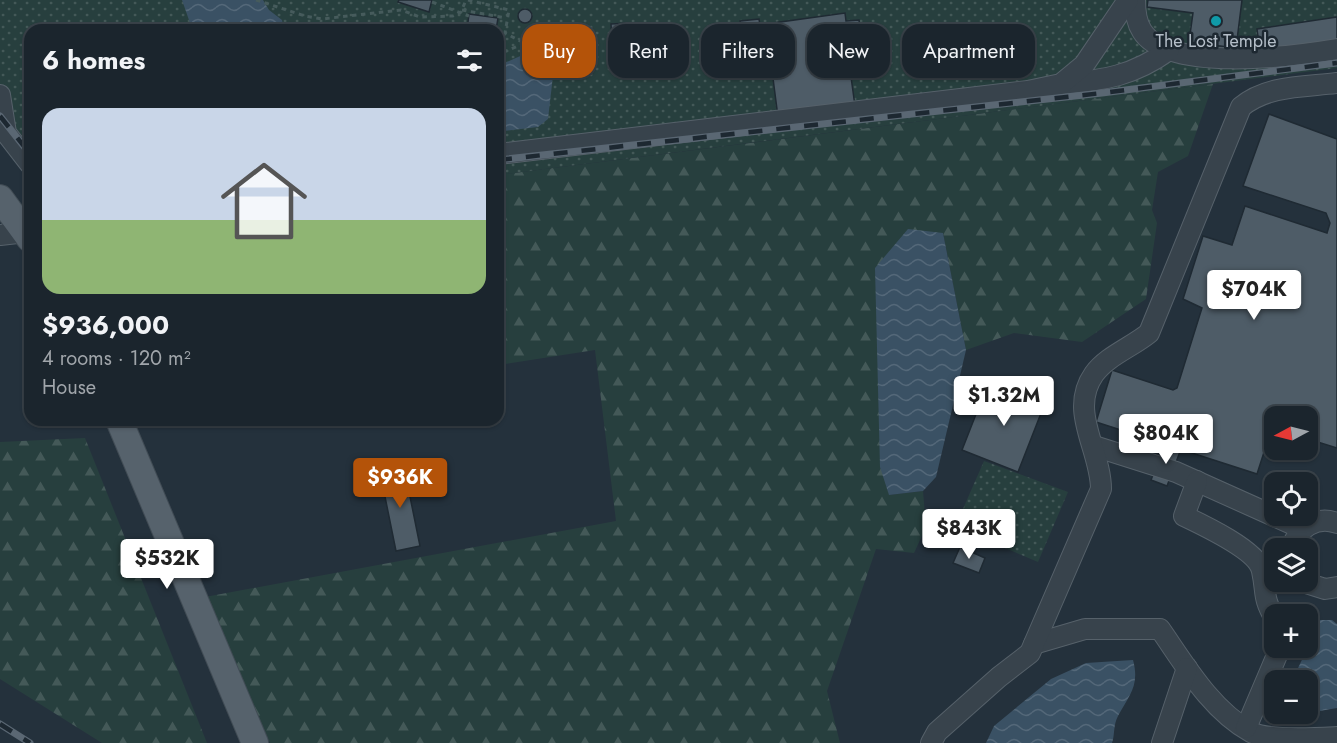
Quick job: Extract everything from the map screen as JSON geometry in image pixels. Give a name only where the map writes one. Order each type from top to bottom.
[{"type":"main road","points":[[0,198],[24,230]]},
{"type":"main road","points":[[122,426],[255,743]]},
{"type":"street","points":[[1061,84],[1084,66],[1128,0]]},
{"type":"street","points":[[1135,0],[1142,33],[1169,50],[1245,60],[1337,49]]},
{"type":"street","points":[[504,153],[1028,91],[1061,84],[1118,77],[1147,66],[1169,50]]},
{"type":"street","points":[[931,743],[946,724],[1030,653],[1101,489],[1101,470],[1082,411],[1084,395],[1094,374],[1115,356],[1149,333],[1241,107],[1252,97],[1268,91],[1337,83]]},
{"type":"street","points":[[0,95],[6,133],[24,156]]},
{"type":"street","points":[[0,235],[24,235]]},
{"type":"street","points":[[1094,446],[1197,481],[1303,529]]},
{"type":"street","points":[[1197,481],[1184,516],[1249,552],[1258,561],[1262,571],[1264,596],[1268,604]]},
{"type":"street","points":[[1296,538],[1303,529],[1320,521],[1337,523]]},
{"type":"street","points":[[1318,588],[1333,593]]},
{"type":"street","points":[[1034,644],[1085,629],[1160,629],[1217,706],[1247,735],[1304,739],[1337,736]]},
{"type":"street","points":[[1247,735],[1276,658]]},
{"type":"street","points":[[1162,743],[1187,668]]},
{"type":"path","points":[[256,0],[305,16],[322,19],[401,10],[426,18],[453,16],[461,11],[467,0],[509,10],[505,33],[522,42]]},
{"type":"path","points":[[432,2],[461,11],[506,18]]},
{"type":"path","points":[[461,11],[469,16]]},
{"type":"path","points":[[504,50],[522,44]]},
{"type":"green space","points":[[0,0],[1337,0],[1337,68],[504,174],[504,24],[24,24],[24,167],[0,143]]},
{"type":"green space","points":[[1213,84],[1188,156],[1158,172],[1152,210],[1157,223],[1146,299],[1082,342],[1014,333],[966,350],[943,233],[889,495],[923,491],[926,527],[914,553],[876,549],[827,691],[840,743],[270,743],[205,597],[616,521],[595,350],[504,364],[504,174]]},
{"type":"green space","points":[[85,438],[207,743],[102,743],[0,679],[0,442]]},
{"type":"green space","points":[[984,461],[1068,492],[1038,562],[955,527]]},
{"type":"water","points":[[182,0],[263,0],[269,10],[282,20],[283,24],[189,24]]},
{"type":"water","points":[[522,55],[522,78],[553,78],[548,119],[538,127],[504,131],[504,63]]},
{"type":"water","points":[[908,229],[943,233],[966,350],[936,477],[923,491],[889,495],[880,467],[875,268]]},
{"type":"water","points":[[1318,620],[1332,620],[1337,624],[1337,708],[1318,711],[1318,670],[1297,670],[1303,658],[1318,658]]},
{"type":"water","points":[[1133,660],[1134,684],[1116,719],[1112,743],[986,743],[994,726],[1051,679],[1086,663]]},
{"type":"building","points":[[399,0],[432,0],[429,12],[398,2]]},
{"type":"building","name":"The Lost Temple","points":[[1148,0],[1242,0],[1236,48],[1189,42],[1193,13],[1147,7]]},
{"type":"building","points":[[525,9],[530,11],[532,16],[530,21],[525,23],[520,21],[518,16],[520,11]]},
{"type":"building","points":[[845,13],[846,21],[859,20],[859,24],[807,24],[807,78],[851,78],[855,106],[778,117],[773,78],[795,78],[795,24],[766,24]]},
{"type":"building","points":[[469,14],[498,18],[497,24],[468,24]]},
{"type":"building","points":[[1337,17],[1337,41],[1260,52],[1257,29]]},
{"type":"building","points":[[759,19],[760,24],[740,24],[740,21]]},
{"type":"building","points":[[1269,114],[1337,139],[1337,448],[1318,442],[1318,406],[1264,406],[1264,452],[1257,474],[1096,422],[1112,370],[1173,390],[1177,388],[1202,308],[1183,299],[1203,236],[1232,245],[1245,206],[1327,233],[1330,223],[1326,213],[1243,186]]},
{"type":"building","points":[[989,381],[1045,403],[1018,472],[962,450]]},
{"type":"building","points":[[1165,444],[1181,449],[1167,486],[1151,480]]},
{"type":"building","points":[[404,467],[420,546],[396,551],[380,472]]},
{"type":"building","points":[[960,547],[985,558],[979,573],[953,563]]},
{"type":"railway","points":[[504,159],[1102,93],[1337,63]]},
{"type":"railway","points":[[0,116],[24,146]]},
{"type":"railway","points":[[0,724],[30,743]]},
{"type":"place","name":"The Lost Temple","points":[[1216,21]]}]
